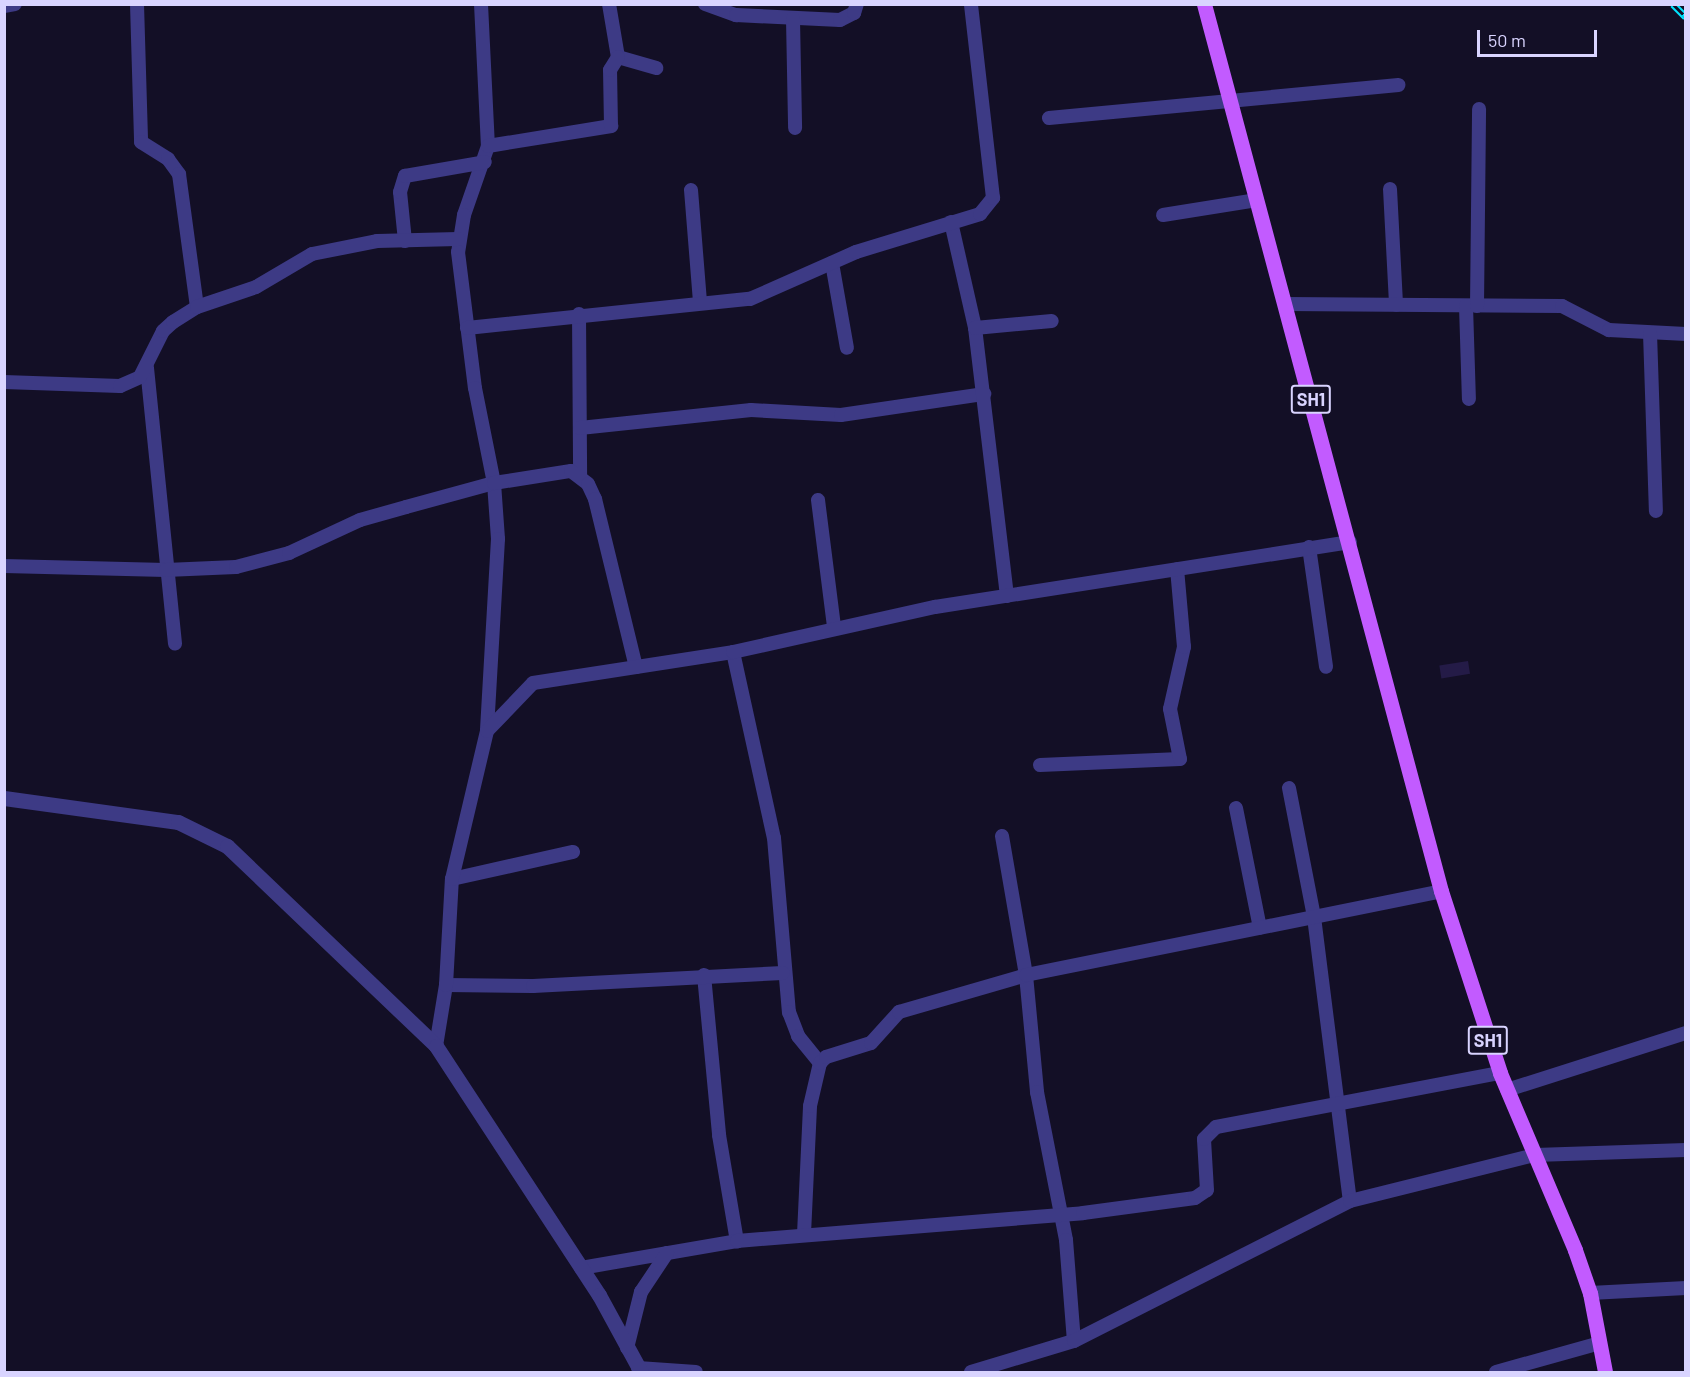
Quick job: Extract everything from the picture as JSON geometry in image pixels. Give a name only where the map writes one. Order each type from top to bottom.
[{"type":"main road","name":"SH1","points":[[1204,4],[1350,543],[1441,891],[1500,1073],[1590,1293],[1605,1372]]},
{"type":"street","points":[[4,6],[15,4]]},
{"type":"street","points":[[137,4],[141,142],[168,159],[179,174],[197,307]]},
{"type":"street","points":[[436,1046],[446,985],[453,879],[488,731],[497,569],[494,483],[467,328],[458,239],[485,162],[488,146],[481,4]]},
{"type":"street","points":[[488,146],[611,126],[610,70],[618,57],[609,4]]},
{"type":"street","points":[[705,4],[720,13],[840,20],[854,14],[857,4]]},
{"type":"street","points":[[467,328],[579,314],[750,299],[832,263],[980,213],[993,198],[971,4]]},
{"type":"street","points":[[793,19],[795,128]]},
{"type":"street","points":[[618,57],[656,68]]},
{"type":"street","points":[[1048,118],[1229,98],[1398,85]]},
{"type":"street","points":[[1469,399],[1479,109]]},
{"type":"street","points":[[405,241],[400,192],[405,176],[485,162]]},
{"type":"street","points":[[691,189],[700,303]]},
{"type":"street","points":[[1390,189],[1396,305]]},
{"type":"street","points":[[1163,215],[1257,200]]},
{"type":"street","points":[[951,222],[975,328],[1007,596]]},
{"type":"street","points":[[4,382],[112,387],[132,382],[147,368],[163,331],[197,307],[256,287],[329,248],[458,239]]},
{"type":"street","points":[[832,263],[847,348]]},
{"type":"street","points":[[1285,304],[1562,306],[1603,328],[1686,334]]},
{"type":"street","points":[[579,314],[580,475],[595,499],[636,667]]},
{"type":"street","points":[[975,328],[1052,321]]},
{"type":"street","points":[[1650,333],[1656,511]]},
{"type":"street","points":[[147,368],[156,431],[166,570],[175,644]]},
{"type":"street","points":[[580,428],[751,410],[841,415],[984,393]]},
{"type":"street","points":[[4,566],[166,570],[262,562],[360,520],[494,483],[554,470],[580,475]]},
{"type":"street","points":[[818,500],[834,627]]},
{"type":"street","points":[[488,731],[533,683],[733,652],[834,627],[1007,596],[1309,547],[1350,543]]},
{"type":"street","points":[[1309,547],[1326,667]]},
{"type":"street","points":[[1040,765],[1180,759],[1170,709],[1185,646],[1176,568]]},
{"type":"street","points":[[733,652],[774,838],[783,974],[793,1026],[820,1063]]},
{"type":"street","points":[[1289,788],[1314,917],[1336,1106],[1350,1201]]},
{"type":"street","points":[[4,798],[178,822],[227,846],[436,1046],[581,1268],[640,1370],[696,1372]]},
{"type":"street","points":[[1236,807],[1260,928]]},
{"type":"street","points":[[1002,836],[1026,975],[1037,1092],[1061,1214],[1074,1341]]},
{"type":"street","points":[[453,879],[573,852]]},
{"type":"street","points":[[804,1234],[810,1106],[820,1063],[826,1057],[871,1043],[899,1012],[1026,975],[1441,891]]},
{"type":"street","points":[[446,985],[533,986],[704,975],[783,974]]},
{"type":"street","points":[[704,975],[719,1135],[737,1241]]},
{"type":"street","points":[[1507,1090],[1686,1033]]},
{"type":"street","points":[[581,1268],[737,1241],[1061,1214],[1202,1196],[1207,1190],[1203,1146],[1208,1131],[1500,1073]]},
{"type":"street","points":[[970,1372],[1074,1341],[1350,1201],[1535,1155],[1686,1150]]},
{"type":"street","points":[[627,1348],[641,1292],[667,1253]]},
{"type":"street","points":[[1590,1293],[1686,1288]]},
{"type":"street","points":[[1496,1372],[1600,1343]]},
{"type":"building","points":[[1468,661],[1470,674],[1441,678],[1439,666]]},
{"type":"railway","points":[[1673,4],[1686,17]]}]
